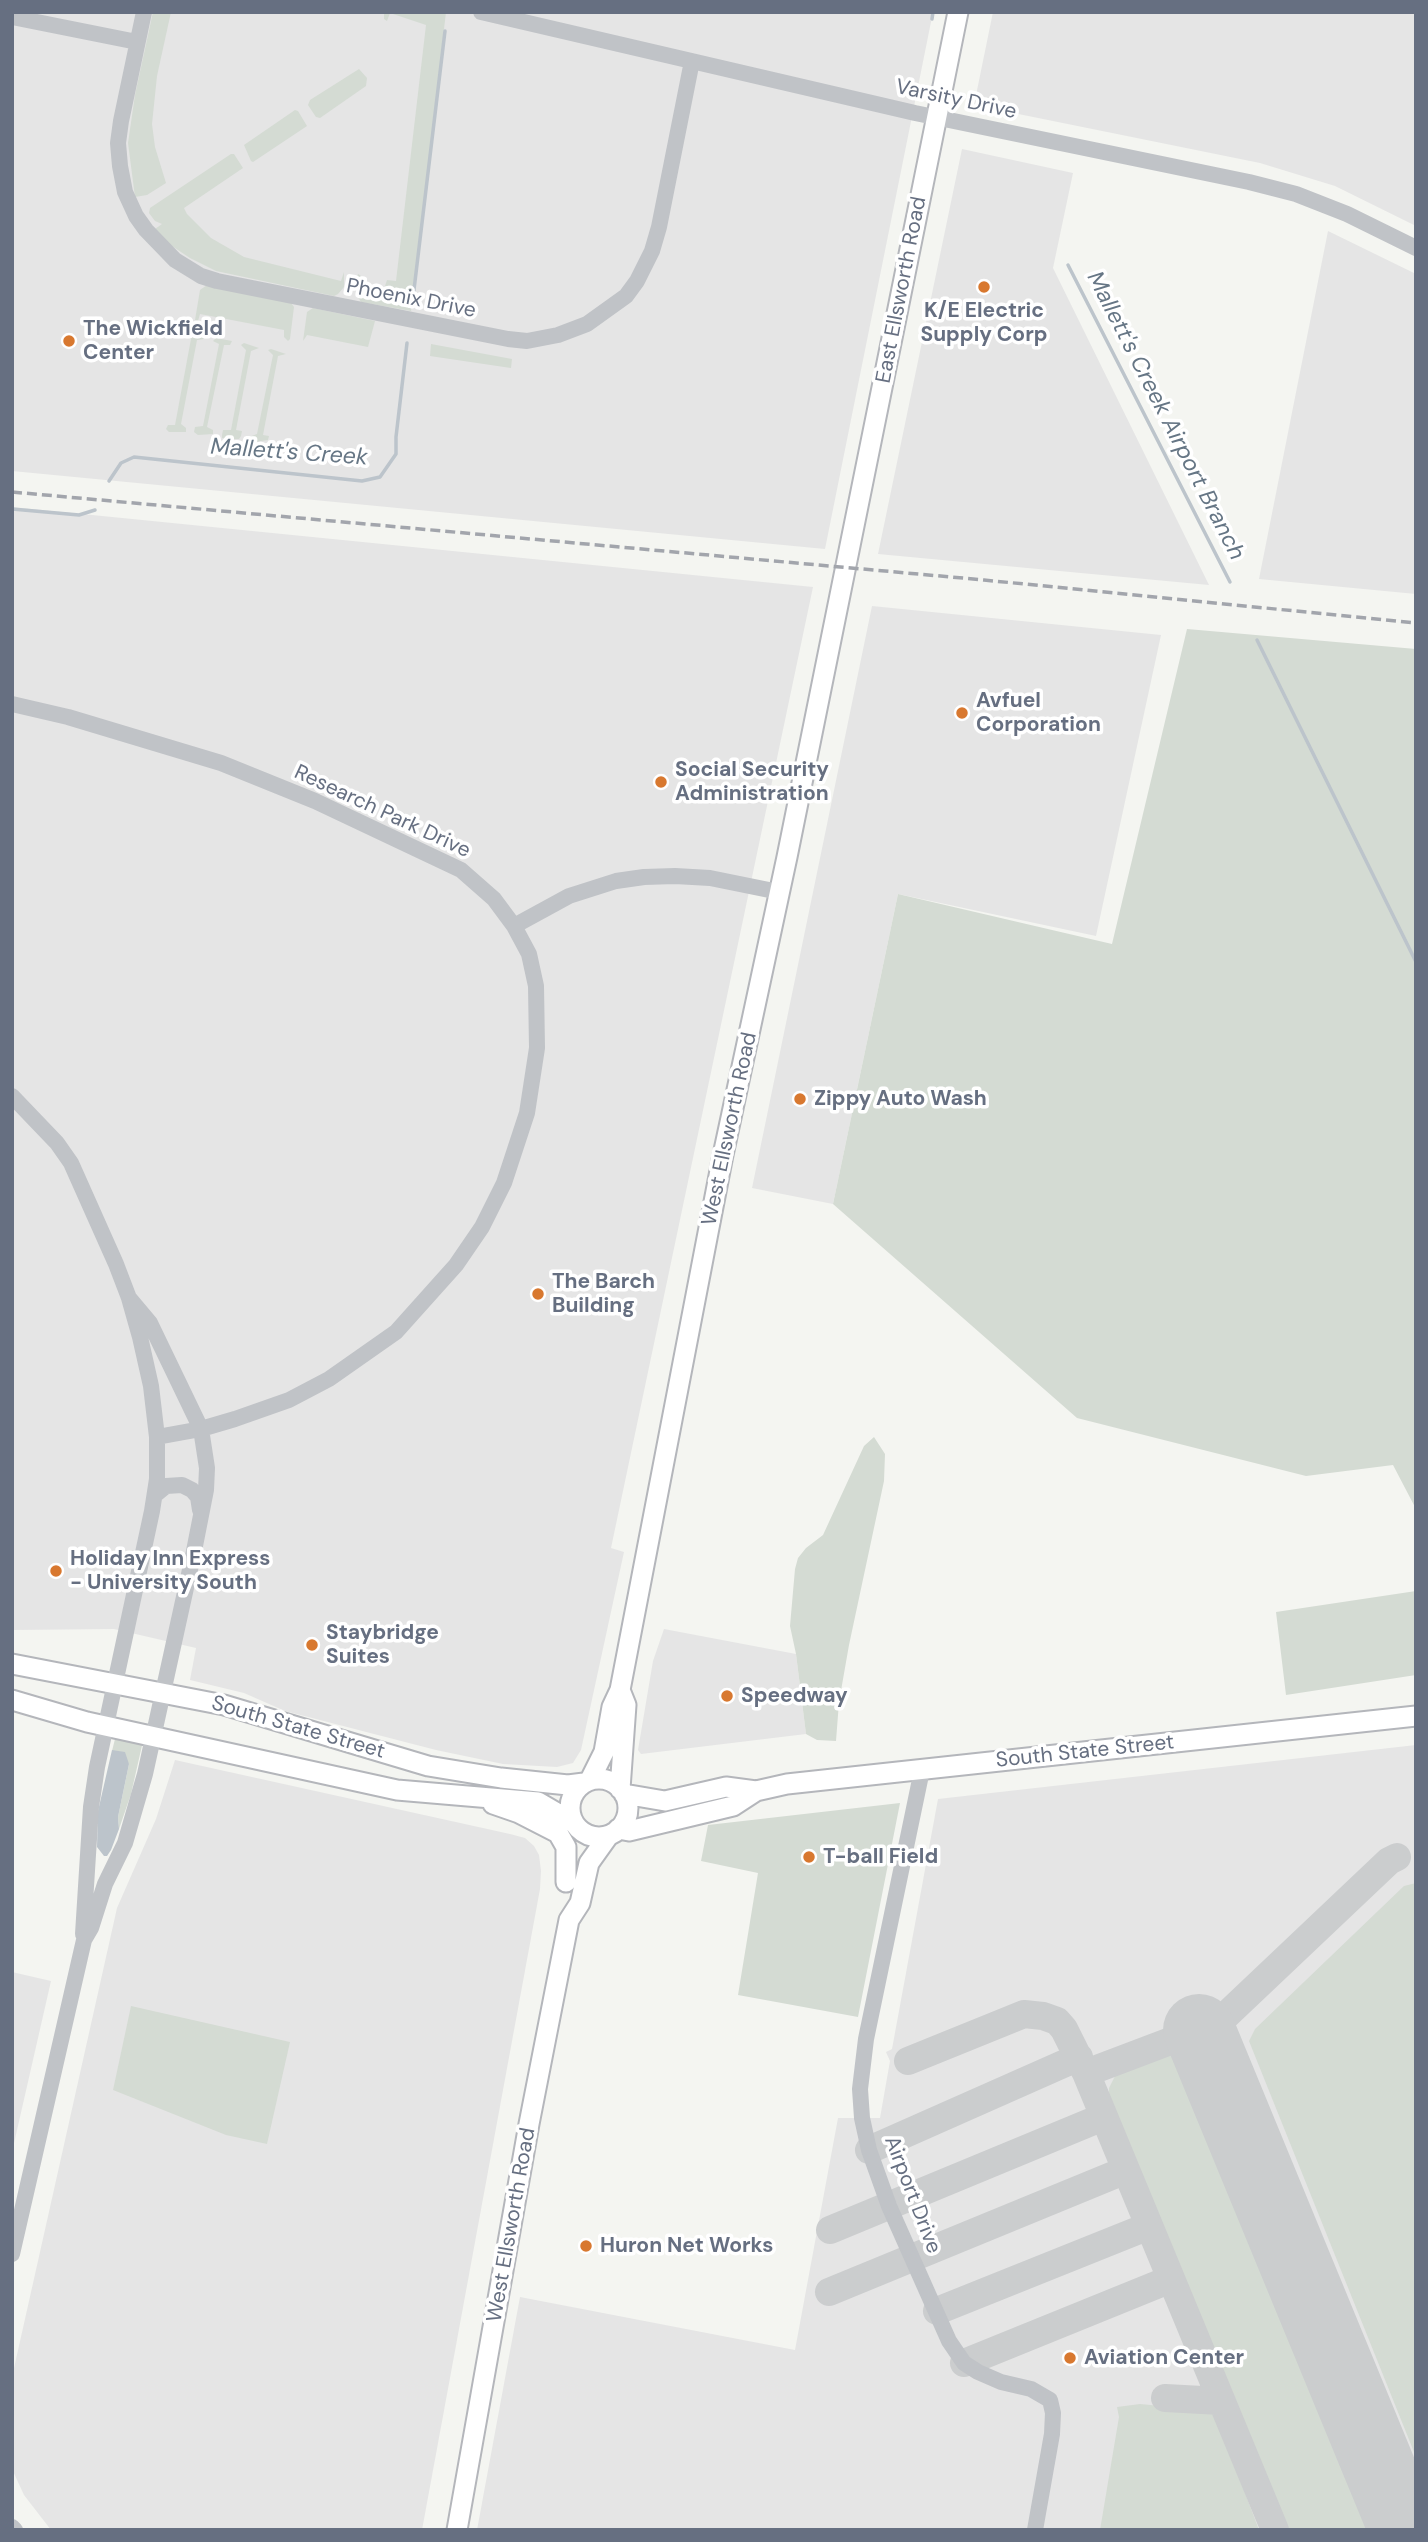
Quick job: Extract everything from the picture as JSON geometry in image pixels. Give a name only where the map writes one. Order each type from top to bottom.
[{"type":"main road","name":"East Ellsworth Road","points":[[844,568],[958,12]]},
{"type":"main road","name":"West Ellsworth Road","points":[[587,1781],[606,1747],[612,1707],[620,1690],[723,1155],[844,568]]},
{"type":"main road","name":"South State Street","points":[[12,1666],[62,1673],[232,1707],[449,1770],[568,1785],[587,1781]]},
{"type":"main road","name":"West Ellsworth Road","points":[[620,1690],[626,1706],[622,1791]]},
{"type":"main road","name":"South State Street","points":[[12,1700],[106,1726],[372,1784],[426,1793],[516,1798],[538,1802],[576,1826]]},
{"type":"main road","name":"South State Street","points":[[622,1791],[666,1801],[726,1787],[756,1791],[787,1784],[1416,1716]]},
{"type":"main road","points":[[307,1769],[321,1769],[333,1761],[334,1746],[326,1735]]},
{"type":"main road","points":[[372,1784],[376,1772],[387,1764],[435,1776],[449,1770]]},
{"type":"main road","points":[[426,1793],[443,1787],[488,1791],[491,1777]]},
{"type":"main road","points":[[608,1780],[622,1791],[627,1811],[613,1832],[596,1837],[576,1826],[569,1809],[570,1801],[573,1794],[587,1781],[608,1780]]},
{"type":"main road","name":"South State Street","points":[[613,1832],[629,1831],[733,1806],[756,1791]]},
{"type":"main road","points":[[458,1796],[502,1806],[558,1833],[566,1847],[566,1882]]},
{"type":"main road","name":"West Ellsworth Road","points":[[569,1920],[563,1902],[576,1826]]},
{"type":"main road","name":"West Ellsworth Road","points":[[457,2530],[529,2124],[569,1920],[580,1903],[589,1863],[613,1832]]},
{"type":"street","points":[[12,18],[137,42],[144,12]]},
{"type":"street","name":"Varsity Drive","points":[[481,12],[936,118],[1240,180],[1296,194],[1347,214],[1416,248]]},
{"type":"street","name":"Phoenix Drive","points":[[137,42],[121,121],[118,143],[120,166],[125,192],[136,216],[175,260],[201,276],[217,281],[527,341],[558,335],[587,324],[626,296],[637,281],[652,251],[659,227],[692,61]]},
{"type":"street","name":"Research Park Drive","points":[[12,704],[68,717],[221,763],[315,800],[461,870],[494,900],[514,926],[529,954],[536,986],[537,1048],[527,1113],[520,1137],[503,1183],[482,1227],[456,1265],[427,1300],[396,1332],[330,1379],[302,1394],[201,1430],[157,1437]]},
{"type":"street","points":[[514,926],[569,896],[616,880],[648,876],[710,878],[779,892]]},
{"type":"street","points":[[12,1096],[57,1143],[71,1163],[129,1298],[151,1386],[157,1437],[155,1495],[91,1807],[84,1940]]},
{"type":"street","points":[[12,2254],[84,1940],[125,1843],[136,1808],[201,1514],[207,1468],[201,1430],[150,1323],[129,1298]]},
{"type":"street","points":[[155,1495],[166,1486],[182,1485],[198,1497],[201,1514]]},
{"type":"street","name":"Airport Drive","points":[[922,1770],[866,2039],[860,2089],[862,2119],[869,2150],[889,2206],[950,2342],[964,2363],[1001,2382],[1031,2389],[1050,2400],[1053,2413],[1052,2434],[1035,2530]]},
{"type":"street","points":[[91,1807],[95,1821],[95,1859],[100,1864],[116,1860]]},
{"type":"shaded area","points":[[12,12],[933,12],[825,549],[12,471]]},
{"type":"shaded area","points":[[153,12],[171,12],[157,76],[152,124],[155,147],[166,183],[147,195],[135,197],[128,143],[135,95]]},
{"type":"shaded area","points":[[384,12],[446,12],[411,311],[361,302],[356,294],[358,274],[361,276],[361,284],[384,289],[387,280],[396,281],[426,25],[390,13],[387,21],[384,19]]},
{"type":"shaded area","points":[[993,12],[1416,12],[1416,226],[1335,186],[1260,163],[974,105]]},
{"type":"shaded area","points":[[359,69],[367,78],[366,86],[320,118],[316,117],[308,105],[310,100]]},
{"type":"shaded area","points":[[295,110],[307,126],[251,161],[244,145]]},
{"type":"shaded area","points":[[962,149],[1073,173],[1053,268],[1209,585],[878,554]]},
{"type":"shaded area","points":[[234,154],[243,168],[184,208],[187,214],[211,238],[244,257],[341,281],[344,272],[344,287],[338,294],[334,296],[216,271],[169,244],[155,229],[162,224],[155,221],[149,213],[150,208]]},
{"type":"shaded area","points":[[1328,231],[1416,274],[1416,594],[1259,579]]},
{"type":"shaded area","points":[[207,285],[291,303],[294,307],[290,339],[288,341],[284,337],[284,330],[200,314],[198,321],[195,320],[200,290]]},
{"type":"shaded area","points":[[313,308],[375,321],[368,347],[307,335],[303,341],[307,312]]},
{"type":"shaded area","points":[[188,332],[204,336],[204,339],[197,340],[181,424],[186,428],[186,432],[169,432],[166,429],[168,425],[175,425],[191,339],[185,336]]},
{"type":"shaded area","points":[[216,338],[232,341],[230,345],[224,345],[207,427],[213,430],[213,434],[198,435],[194,432],[195,427],[203,426],[219,344],[213,341]]},
{"type":"shaded area","points":[[244,343],[259,348],[251,351],[236,430],[242,431],[241,436],[239,439],[226,439],[222,438],[222,435],[223,430],[231,430],[246,350],[241,345]]},
{"type":"shaded area","points":[[431,344],[512,359],[511,368],[430,356]]},
{"type":"shaded area","points":[[268,350],[286,354],[278,356],[263,435],[269,436],[268,440],[254,442],[249,440],[249,437],[257,434],[273,355]]},
{"type":"shaded area","points":[[12,507],[813,587],[611,1548],[624,1552],[581,1750],[573,1763],[557,1767],[503,1764],[436,1750],[285,1711],[244,1693],[190,1680],[196,1648],[114,1629],[12,1630]]},
{"type":"shaded area","points":[[872,606],[1161,635],[1096,936],[898,894],[833,1204],[752,1188]]},
{"type":"shaded area","points":[[1187,629],[1416,649],[1416,1509],[1393,1465],[1306,1476],[1077,1418],[833,1204],[898,894],[1112,944]]},
{"type":"shaded area","points":[[874,1437],[885,1454],[884,1481],[849,1645],[839,1702],[836,1741],[817,1740],[806,1734],[790,1626],[795,1569],[798,1558],[806,1548],[823,1535],[864,1446]]},
{"type":"shaded area","points":[[1416,1591],[1416,1675],[1286,1695],[1276,1612]]},
{"type":"shaded area","points":[[664,1629],[796,1654],[806,1734],[641,1754],[638,1750],[653,1661]]},
{"type":"shaded area","points":[[116,1735],[143,1741],[131,1794],[119,1829],[118,1817],[129,1764],[112,1751]]},
{"type":"shaded area","points":[[1416,1745],[1416,2530],[477,2530],[520,2297],[795,2350],[838,2118],[880,2118],[890,2061],[886,2052],[892,2049],[938,1799]]},
{"type":"shaded area","points":[[112,1750],[125,1752],[129,1764],[118,1817],[119,1829],[111,1850],[104,1856],[97,1847],[98,1811]]},
{"type":"shaded area","points":[[175,1760],[510,1834],[525,1838],[539,1855],[540,1889],[422,2530],[51,2530],[24,2495],[12,2469],[12,2377],[117,1908],[156,1819]]},
{"type":"shaded area","points":[[900,1803],[858,2017],[738,1995],[758,1873],[701,1861],[708,1825]]},
{"type":"shaded area","points":[[1416,1883],[1416,2457],[1249,2041],[1255,2029],[1404,1886]]},
{"type":"shaded area","points":[[12,1972],[51,1981],[12,2152]]},
{"type":"shaded area","points":[[131,2006],[290,2042],[267,2144],[226,2135],[113,2090]]},
{"type":"shaded area","points":[[1163,2049],[1180,2053],[1187,2063],[1380,2530],[1285,2530],[1226,2381],[1109,2112],[1109,2088],[1116,2074],[1126,2064]]},
{"type":"shaded area","points":[[1140,2404],[1214,2411],[1259,2530],[1100,2530],[1119,2417],[1117,2407]]},
{"type":"waterway","name":"Mallett's Creek Airport Branch","points":[[932,19],[933,12]]},
{"type":"waterway","name":"Mallett's Creek","points":[[413,298],[445,31]]},
{"type":"waterway","name":"Mallett's Creek Airport Branch","points":[[1068,265],[1230,582]]},
{"type":"waterway","name":"Mallett's Creek","points":[[109,481],[121,463],[134,457],[362,481],[380,477],[396,454],[407,343]]},
{"type":"waterway","name":"Mallett's Creek","points":[[12,509],[79,515],[95,510]]},
{"type":"waterway","name":"Mallett's Creek Airport Branch","points":[[1257,640],[1416,962]]},
{"type":"taxiway","points":[[1086,2073],[1218,2023],[1389,1861],[1397,1857]]},
{"type":"taxiway","points":[[908,2061],[1024,2014],[1057,2021],[1064,2029],[1086,2073],[1275,2530]]},
{"type":"taxiway","points":[[869,2150],[1079,2057]]},
{"type":"taxiway","points":[[830,2230],[1103,2117]]},
{"type":"taxiway","points":[[829,2292],[1126,2170]]},
{"type":"taxiway","points":[[937,2311],[1149,2226]]},
{"type":"taxiway","points":[[964,2363],[1171,2279]]},
{"type":"taxiway","points":[[1165,2398],[1221,2401]]},
{"type":"runway","points":[[1199,2030],[1405,2530]]},
{"type":"railway","points":[[12,492],[984,580],[1416,623]]},
{"type":"place","name":"K/E Electric Supply Corp","points":[[984,287]]},
{"type":"place","name":"The Wickfield Center","points":[[69,341]]},
{"type":"place","name":"Avfuel Corporation","points":[[962,713]]},
{"type":"place","name":"Social Security Administration","points":[[661,782]]},
{"type":"place","name":"Zippy Auto Wash","points":[[800,1099]]},
{"type":"place","name":"The Barch Building","points":[[538,1294]]},
{"type":"place","name":"Holiday Inn Express - University South","points":[[56,1571]]},
{"type":"place","name":"Staybridge Suites","points":[[312,1645]]},
{"type":"place","name":"Speedway","points":[[727,1696]]},
{"type":"place","name":"T-ball Field","points":[[809,1857]]},
{"type":"place","name":"Huron Net Works","points":[[586,2246]]},
{"type":"place","name":"Aviation Center","points":[[1070,2358]]}]
